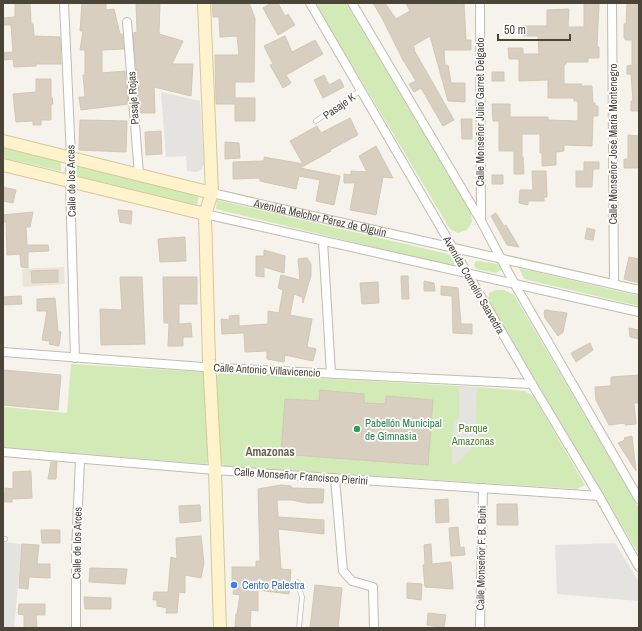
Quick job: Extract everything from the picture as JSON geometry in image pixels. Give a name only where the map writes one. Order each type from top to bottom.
[{"type":"street","name":"Calle de los Arces","points":[[64,3],[76,358]]},
{"type":"street","points":[[204,3],[212,192],[204,214],[220,628]]},
{"type":"street","name":"Avenida Cornelio Saavedra","points":[[310,3],[599,496],[639,567]]},
{"type":"street","points":[[352,3],[481,221],[514,283],[639,499]]},
{"type":"street","name":"Calle Monseñor Julio Garret Delgado","points":[[480,3],[481,221]]},
{"type":"street","name":"Calle Monseñor José María Montenegro","points":[[612,3],[614,284]]},
{"type":"street","name":"Pasaje Rojas","points":[[127,22],[139,175]]},
{"type":"street","name":"Avenida Melchor Pérez de Olguín","points":[[3,140],[139,175],[639,290]]},
{"type":"street","name":"Avenida Melchor Pérez de Olguín","points":[[3,165],[204,214],[639,312]]},
{"type":"street","points":[[323,241],[331,373]]},
{"type":"street","name":"Calle Antonio Villavicencio","points":[[3,352],[209,367],[532,384]]},
{"type":"street","name":"Calle Monseñor Francisco Pierini","points":[[3,452],[215,470],[599,496]]},
{"type":"street","name":"Calle de los Arces","points":[[76,628],[76,552],[80,459]]},
{"type":"street","points":[[335,478],[343,571],[352,581],[373,587],[374,628]]},
{"type":"street","name":"Calle Monseñor F. B. Buhi","points":[[480,628],[483,488]]},
{"type":"lane","name":"Pasaje K","points":[[316,121],[361,90]]},
{"type":"lane","points":[[297,582],[302,597],[299,628]]},
{"type":"shaded area","points":[[161,92],[200,101],[204,164],[201,170],[196,172],[187,171],[186,156],[166,157]]},
{"type":"shaded area","points":[[64,267],[65,284],[23,287],[22,269]]},
{"type":"shaded area","points":[[459,387],[477,387],[475,445],[455,465],[452,462],[454,421],[459,419]]},
{"type":"shaded area","points":[[3,542],[22,544],[14,628],[3,628]]},
{"type":"shaded area","points":[[615,543],[639,582],[639,601],[557,594],[555,545]]},
{"type":"green space","points":[[315,3],[346,3],[471,213],[472,222],[467,230],[458,233],[450,229]]},
{"type":"green space","points":[[3,148],[61,162],[61,171],[3,158]]},
{"type":"green space","points":[[76,166],[199,196],[197,205],[77,176]]},
{"type":"green space","points":[[217,200],[448,254],[453,257],[455,263],[452,266],[216,209]]},
{"type":"green space","points":[[476,261],[498,264],[501,270],[496,273],[476,269],[474,265]]},
{"type":"green space","points":[[519,268],[639,296],[639,306],[524,279]]},
{"type":"green space","points":[[495,290],[504,290],[514,295],[639,508],[639,555],[488,301],[489,293]]},
{"type":"green space","points":[[71,364],[202,372],[205,375],[209,461],[206,464],[3,447],[3,407],[67,413]]},
{"type":"green space","name":"Parque Amazonas","points":[[220,373],[525,391],[534,397],[585,485],[577,489],[224,466],[220,462],[215,378]]},
{"type":"building","points":[[15,3],[30,3],[31,24],[33,24],[34,36],[60,37],[61,64],[36,64],[36,66],[14,67],[13,59],[3,60],[3,53],[13,52],[11,25],[3,25],[3,18],[15,17]]},
{"type":"building","points":[[82,3],[106,3],[106,10],[114,9],[120,34],[122,34],[124,49],[102,50],[102,73],[125,71],[128,104],[81,110],[79,97],[85,97],[83,75],[85,75],[85,50],[80,50],[83,31],[80,31]]},
{"type":"building","points":[[136,3],[160,3],[159,34],[183,41],[172,64],[193,64],[191,96],[154,87],[155,113],[140,113],[133,33],[137,32]]},
{"type":"building","points":[[212,3],[249,3],[255,18],[254,82],[235,82],[235,98],[255,98],[255,121],[235,121],[235,104],[216,104],[215,55],[239,55],[237,36],[220,37],[219,17],[213,17]]},
{"type":"building","points":[[271,3],[278,3],[285,16],[288,14],[295,25],[278,35],[263,8]]},
{"type":"building","points":[[373,3],[385,3],[396,19],[410,11],[406,3],[464,3],[466,40],[471,40],[471,50],[444,50],[445,65],[448,65],[451,83],[465,83],[465,102],[448,101],[430,36],[413,46],[454,120],[443,126],[421,88],[414,92],[409,84],[416,81],[403,60]]},
{"type":"building","points":[[584,3],[599,3],[597,47],[599,47],[599,58],[588,58],[588,62],[566,62],[566,64],[564,64],[564,84],[582,84],[581,86],[592,86],[593,103],[595,103],[595,106],[598,106],[598,116],[593,116],[592,146],[564,145],[564,151],[556,152],[556,165],[542,166],[540,134],[522,134],[524,174],[514,174],[514,151],[499,151],[499,121],[493,121],[492,104],[510,104],[510,117],[548,117],[548,120],[578,121],[578,101],[574,101],[574,98],[548,98],[548,80],[519,81],[519,59],[509,59],[508,48],[523,48],[523,54],[539,54],[538,36],[523,36],[522,26],[547,26],[547,10],[569,9],[568,27],[584,27]]},
{"type":"building","points":[[627,3],[639,3],[639,111],[631,111],[631,101],[633,101],[631,74],[627,74],[627,66],[632,65],[632,40],[625,40],[624,38]]},
{"type":"building","points":[[285,36],[292,52],[315,40],[323,54],[286,75],[291,83],[283,88],[270,65],[273,64],[264,46]]},
{"type":"building","points":[[492,72],[504,72],[504,81],[492,81]]},
{"type":"building","points":[[324,75],[329,85],[340,79],[344,87],[323,98],[314,80]]},
{"type":"building","points":[[36,79],[51,79],[51,97],[53,104],[51,104],[51,120],[41,120],[41,125],[33,125],[33,121],[16,122],[13,94],[36,92]]},
{"type":"building","points":[[350,118],[358,135],[300,168],[340,176],[334,205],[316,201],[320,180],[299,176],[296,189],[260,181],[260,178],[233,179],[233,162],[264,161],[264,157],[303,164],[290,141],[317,126],[321,133]]},
{"type":"building","points":[[461,119],[472,119],[472,139],[462,139]]},
{"type":"building","points":[[80,120],[127,121],[126,152],[79,150]]},
{"type":"building","points":[[161,131],[162,154],[146,155],[145,132]]},
{"type":"building","points":[[628,135],[639,136],[639,168],[624,168],[624,159],[628,159]]},
{"type":"building","points":[[225,142],[239,143],[240,158],[225,159]]},
{"type":"building","points":[[376,146],[393,178],[383,177],[376,215],[350,210],[355,183],[344,183],[344,174],[351,175],[351,171],[367,172],[359,156]]},
{"type":"building","points":[[584,162],[599,162],[599,169],[593,169],[592,187],[576,187],[576,171],[584,171]]},
{"type":"building","points":[[532,171],[546,171],[547,197],[544,197],[544,201],[528,201],[528,205],[519,203],[520,190],[533,190]]},
{"type":"building","points":[[492,175],[503,175],[503,184],[492,184]]},
{"type":"building","points":[[3,187],[16,190],[13,203],[3,201]]},
{"type":"building","points":[[118,210],[132,211],[131,224],[120,222]]},
{"type":"building","points":[[33,212],[30,227],[26,227],[27,245],[48,245],[49,251],[28,252],[28,268],[21,267],[20,254],[7,255],[6,222],[3,222],[3,215]]},
{"type":"building","points":[[496,213],[504,226],[506,225],[519,247],[507,245],[491,216]]},
{"type":"building","points":[[587,228],[595,230],[593,240],[585,239]]},
{"type":"building","points":[[185,237],[186,261],[160,262],[158,239]]},
{"type":"building","points":[[264,250],[285,256],[284,273],[264,267],[264,277],[256,276],[256,256],[264,256]]},
{"type":"building","points":[[629,257],[639,259],[639,283],[624,279]]},
{"type":"building","points":[[307,258],[311,264],[311,275],[303,303],[302,297],[294,294],[290,315],[312,319],[307,347],[316,349],[313,361],[285,355],[284,362],[267,359],[267,351],[245,352],[244,333],[222,334],[221,319],[230,320],[229,316],[239,315],[239,326],[268,324],[268,311],[279,313],[283,290],[278,288],[281,275],[300,280],[298,259]]},
{"type":"building","points":[[58,270],[58,282],[32,283],[31,271]]},
{"type":"building","points":[[401,276],[408,276],[409,299],[402,299]]},
{"type":"building","points":[[120,277],[142,277],[145,344],[101,345],[100,309],[122,310]]},
{"type":"building","points":[[163,277],[197,277],[197,304],[179,304],[179,324],[191,323],[192,337],[183,337],[183,346],[168,346],[169,323],[164,323]]},
{"type":"building","points":[[424,281],[434,283],[435,291],[424,291]]},
{"type":"building","points":[[378,282],[379,303],[362,304],[360,283]]},
{"type":"building","points":[[441,286],[458,288],[461,324],[472,324],[472,334],[453,333],[452,296],[441,295]]},
{"type":"building","points":[[21,296],[22,304],[3,305],[3,297]]},
{"type":"building","points":[[55,298],[58,331],[61,332],[59,346],[49,344],[50,341],[42,340],[47,311],[37,311],[37,299]]},
{"type":"building","points":[[545,310],[567,313],[563,332],[558,336],[545,318]]},
{"type":"building","points":[[629,328],[639,330],[639,339],[630,337]]},
{"type":"building","points":[[590,343],[593,350],[576,362],[571,353]]},
{"type":"building","points":[[3,370],[61,375],[58,410],[3,405]]},
{"type":"building","points":[[639,375],[639,403],[634,403],[636,424],[625,425],[625,423],[609,425],[596,400],[595,387],[611,386],[611,377]]},
{"type":"building","name":"Pabellón Municipal de Gimnasia","points":[[320,390],[364,394],[364,403],[385,404],[386,396],[433,400],[428,465],[281,454],[285,399],[319,401]]},
{"type":"building","points":[[632,436],[636,471],[618,443],[625,440],[624,438]]},
{"type":"building","points":[[51,462],[57,462],[56,479],[48,479]]},
{"type":"building","points":[[31,471],[32,498],[12,499],[12,502],[3,502],[5,488],[13,489],[13,472]]},
{"type":"building","points":[[281,485],[291,486],[292,488],[324,489],[323,503],[277,500],[278,517],[324,520],[324,534],[278,529],[281,569],[291,570],[289,594],[258,590],[258,611],[251,610],[250,628],[235,628],[240,595],[233,594],[235,581],[232,581],[232,567],[256,567],[256,561],[260,561],[258,489]]},
{"type":"building","points":[[448,499],[449,522],[436,523],[435,500]]},
{"type":"building","points":[[497,504],[517,504],[518,525],[497,525]]},
{"type":"building","points":[[200,505],[201,521],[180,523],[179,506]]},
{"type":"building","points":[[458,527],[460,548],[464,547],[465,555],[451,556],[449,528]]},
{"type":"building","points":[[41,530],[60,530],[60,543],[42,543]]},
{"type":"building","points":[[201,536],[204,563],[201,578],[185,575],[185,593],[179,592],[177,613],[166,613],[167,608],[157,606],[157,600],[153,600],[154,592],[168,592],[171,557],[177,559],[176,538]]},
{"type":"building","points":[[22,544],[39,545],[37,564],[50,564],[50,578],[29,577],[28,589],[19,588]]},
{"type":"building","points":[[431,544],[432,564],[451,562],[453,589],[425,587],[423,565],[425,564],[424,545]]},
{"type":"building","points":[[90,568],[127,569],[125,584],[89,582]]},
{"type":"building","points":[[407,583],[422,584],[421,600],[407,598]]},
{"type":"building","points":[[315,585],[342,588],[338,628],[310,628]]},
{"type":"building","points":[[84,597],[111,598],[111,609],[85,609]]},
{"type":"building","points":[[19,604],[45,604],[45,615],[36,615],[37,628],[24,628],[24,615],[18,614]]},
{"type":"building","points":[[428,613],[446,615],[444,628],[427,625]]},
{"type":"place","name":"Pabellón Municipal de Gimnasia","points":[[357,429]]},
{"type":"place","name":"Centro Palestra","points":[[234,585]]},
{"type":"district","name":"Amazonas","points":[[270,452]]}]
